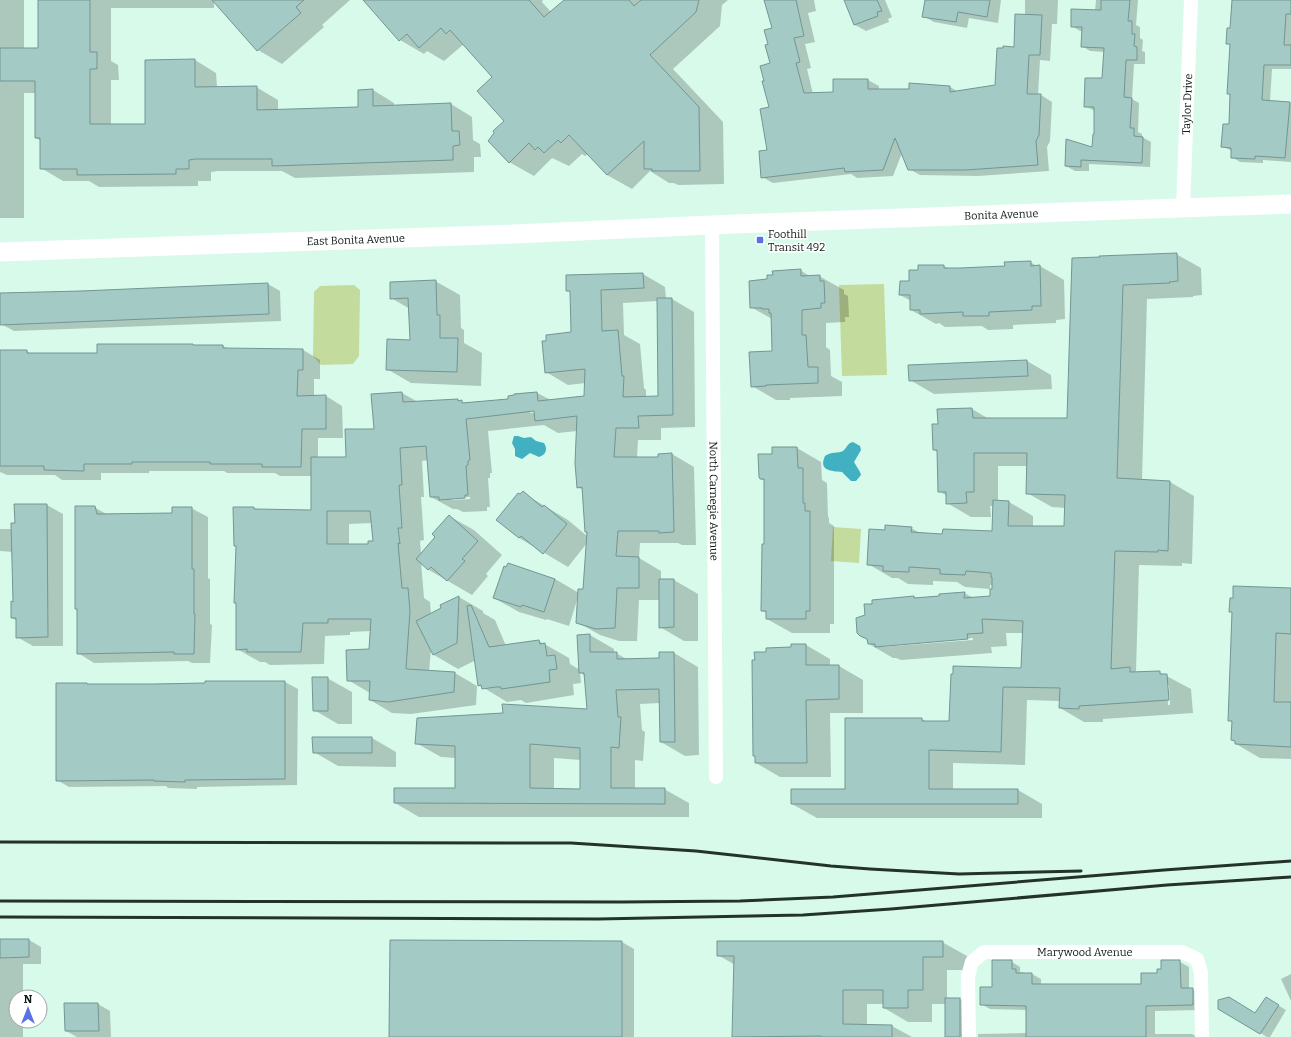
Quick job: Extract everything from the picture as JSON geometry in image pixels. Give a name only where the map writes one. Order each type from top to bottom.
[{"type":"main road","name":"Bonita Avenue","points":[[712,225],[1291,204]]},
{"type":"main road","name":"East Bonita Avenue","points":[[0,252],[508,234],[712,225]]},
{"type":"street","name":"Taylor Drive","points":[[1183,207],[1191,0]]},
{"type":"street","name":"North Carnegie Avenue","points":[[712,225],[716,777]]},
{"type":"street","name":"Marywood Avenue","points":[[969,1037],[968,976],[972,962],[984,952],[1182,952],[1197,959],[1201,973],[1202,1037]]},
{"type":"green space","points":[[884,284],[887,375],[842,376],[839,285]]},
{"type":"green space","points":[[354,285],[360,290],[359,356],[353,364],[321,365],[313,356],[314,292],[320,286]]},
{"type":"green space","points":[[833,527],[861,529],[859,563],[831,561]]},
{"type":"water","points":[[514,436],[524,438],[531,437],[536,441],[544,443],[546,447],[545,453],[539,457],[530,453],[522,459],[515,456],[515,449],[512,443]]},
{"type":"water","points":[[853,442],[860,446],[861,450],[854,462],[861,475],[856,481],[851,481],[842,472],[827,469],[823,465],[825,456],[843,451],[850,443]]},
{"type":"building","points":[[38,0],[90,0],[90,52],[97,52],[97,69],[90,69],[90,124],[145,124],[145,60],[195,59],[195,87],[257,86],[257,110],[358,107],[358,90],[373,89],[373,106],[451,103],[452,131],[459,131],[460,145],[453,146],[453,160],[272,166],[272,159],[195,159],[189,160],[189,169],[176,169],[176,174],[77,175],[77,169],[40,169],[40,138],[35,138],[35,81],[0,81],[0,48],[38,48]]},
{"type":"building","points":[[212,0],[304,0],[296,7],[301,13],[257,51]]},
{"type":"building","points":[[363,0],[529,0],[544,17],[564,0],[629,0],[634,6],[641,0],[699,0],[696,12],[650,55],[699,107],[700,171],[652,171],[652,169],[644,169],[644,141],[607,175],[569,135],[561,143],[558,140],[544,153],[538,147],[535,150],[529,143],[509,163],[488,141],[494,133],[493,131],[504,121],[477,91],[492,77],[450,30],[446,34],[441,28],[419,48],[407,34],[399,41]]},
{"type":"building","points":[[764,0],[796,0],[804,36],[794,38],[800,62],[796,63],[804,93],[833,92],[833,79],[868,79],[868,89],[909,89],[909,83],[950,86],[950,92],[995,85],[997,48],[1003,48],[1003,46],[1014,47],[1015,14],[1042,15],[1040,55],[1029,55],[1027,94],[1041,94],[1039,135],[1036,141],[1038,165],[966,170],[908,170],[895,138],[883,170],[845,172],[844,168],[761,178],[759,151],[767,150],[760,109],[769,107],[762,81],[764,81],[760,66],[770,63],[765,45],[768,44],[764,30],[772,28]]},
{"type":"building","points":[[844,0],[877,0],[882,11],[877,12],[878,16],[854,25]]},
{"type":"building","points":[[925,0],[990,0],[987,17],[958,12],[956,22],[922,17]]},
{"type":"building","points":[[1101,0],[1130,0],[1128,21],[1132,21],[1132,34],[1135,34],[1134,46],[1137,47],[1137,60],[1126,60],[1124,97],[1132,98],[1130,128],[1134,128],[1134,136],[1143,137],[1142,163],[1081,160],[1081,167],[1065,166],[1066,139],[1092,147],[1094,134],[1094,107],[1084,107],[1085,78],[1102,78],[1104,48],[1081,47],[1082,27],[1071,27],[1071,9],[1101,10]]},
{"type":"building","points":[[1232,0],[1291,0],[1291,14],[1286,14],[1284,45],[1291,45],[1291,65],[1264,65],[1262,100],[1290,102],[1285,158],[1255,156],[1255,159],[1231,158],[1231,148],[1221,147],[1223,124],[1229,124],[1230,94],[1227,94],[1230,44],[1226,44],[1227,28],[1230,28]]},
{"type":"building","points":[[1177,253],[1178,281],[1169,282],[1170,283],[1123,285],[1117,478],[1170,481],[1168,551],[1115,551],[1111,669],[1130,667],[1130,672],[1160,671],[1160,674],[1167,674],[1169,700],[1079,706],[1079,709],[1059,708],[1060,688],[1003,687],[1001,752],[929,750],[929,789],[1018,789],[1018,804],[791,804],[791,789],[845,789],[845,718],[922,718],[922,721],[949,721],[951,674],[953,674],[953,666],[1021,668],[1023,621],[982,619],[983,633],[967,634],[968,639],[875,647],[875,644],[868,644],[867,639],[857,633],[856,618],[865,615],[864,604],[872,604],[872,600],[914,596],[914,598],[939,596],[939,594],[965,592],[964,598],[990,596],[990,589],[992,589],[991,573],[966,571],[965,575],[940,574],[940,569],[909,567],[909,572],[883,571],[883,566],[867,565],[869,529],[885,530],[885,525],[912,527],[911,532],[942,534],[943,529],[992,531],[993,500],[1009,501],[1008,526],[1064,526],[1065,495],[1026,494],[1027,453],[974,453],[974,492],[966,492],[967,503],[946,504],[946,492],[938,492],[937,450],[933,450],[932,424],[938,424],[937,409],[972,408],[973,418],[1067,418],[1072,258]]},
{"type":"building","points":[[1031,261],[1031,266],[1040,265],[1041,306],[1032,306],[1032,310],[989,312],[989,316],[963,316],[963,312],[920,314],[920,310],[910,310],[910,295],[899,295],[900,281],[909,281],[909,270],[918,270],[918,265],[944,265],[944,268],[960,268],[1005,266],[1004,262]]},
{"type":"building","points":[[801,269],[801,276],[820,275],[820,281],[824,281],[825,303],[821,303],[821,308],[802,310],[802,335],[806,335],[808,367],[818,367],[818,383],[751,387],[749,352],[772,351],[771,313],[769,313],[769,309],[750,308],[749,281],[767,279],[767,275],[773,275],[772,271]]},
{"type":"building","points":[[643,273],[644,288],[601,290],[602,331],[618,330],[622,376],[624,376],[623,397],[658,396],[657,298],[672,298],[673,415],[638,416],[639,428],[616,428],[614,457],[658,457],[658,454],[672,453],[674,532],[659,533],[659,531],[618,531],[616,556],[639,557],[639,588],[617,588],[615,628],[596,629],[576,623],[578,589],[583,589],[587,532],[585,532],[582,487],[577,488],[575,463],[577,416],[535,421],[534,411],[466,419],[470,460],[466,466],[468,495],[465,495],[465,498],[439,500],[439,497],[430,497],[426,446],[400,448],[402,485],[399,485],[402,528],[398,528],[400,544],[398,543],[402,588],[408,588],[410,611],[406,668],[455,672],[454,692],[388,702],[369,700],[370,681],[347,681],[346,650],[369,649],[371,619],[328,619],[328,623],[303,623],[301,652],[247,652],[247,649],[236,650],[236,603],[234,603],[236,546],[234,546],[233,507],[311,510],[311,457],[346,457],[345,429],[374,429],[371,394],[402,392],[403,402],[458,399],[458,401],[462,400],[462,403],[508,399],[508,396],[514,394],[537,392],[538,401],[584,396],[585,369],[545,373],[542,341],[546,341],[546,335],[571,332],[570,291],[566,291],[566,275]],"holes":[[[327,511],[370,511],[373,541],[368,541],[368,544],[327,544]]]},
{"type":"building","points":[[436,280],[437,315],[440,315],[440,338],[458,338],[457,372],[386,370],[387,339],[410,340],[408,298],[390,299],[390,282]]},
{"type":"building","points":[[268,283],[269,314],[0,325],[0,293]]},
{"type":"building","points":[[97,344],[193,344],[223,345],[223,348],[303,349],[303,370],[298,370],[297,396],[326,395],[326,429],[302,429],[301,467],[262,467],[262,464],[210,464],[210,462],[132,462],[132,464],[84,464],[84,471],[44,470],[44,466],[0,466],[0,350],[27,350],[27,353],[97,353]]},
{"type":"building","points":[[1027,360],[1028,376],[909,381],[908,365]]},
{"type":"building","points":[[772,447],[797,447],[798,468],[803,468],[803,503],[805,503],[805,511],[810,511],[810,611],[806,611],[806,619],[766,619],[766,611],[761,611],[762,544],[764,544],[764,479],[760,479],[759,477],[758,454],[772,454]]},
{"type":"building","points":[[523,491],[542,507],[544,505],[567,524],[543,554],[521,536],[519,538],[496,520],[518,493],[520,494]]},
{"type":"building","points":[[14,504],[47,504],[48,637],[16,638],[16,618],[11,618],[11,601],[13,602],[11,523],[15,523]]},
{"type":"building","points":[[75,506],[95,506],[97,514],[172,513],[172,507],[192,507],[192,569],[194,569],[195,614],[194,654],[174,654],[174,652],[77,654],[77,609],[75,609]]},
{"type":"building","points":[[449,515],[478,541],[462,559],[465,561],[447,581],[431,567],[428,570],[416,559],[435,537],[432,534]]},
{"type":"building","points":[[508,563],[555,579],[544,612],[522,605],[521,607],[493,598],[504,566],[506,567]]},
{"type":"building","points":[[659,579],[674,579],[674,627],[659,628]]},
{"type":"building","points":[[1233,586],[1291,588],[1291,634],[1276,633],[1274,702],[1291,702],[1291,747],[1235,744],[1235,741],[1231,740],[1232,721],[1228,721],[1232,612],[1229,612],[1230,598],[1233,598]]},
{"type":"building","points":[[459,596],[457,643],[433,655],[416,621],[441,608],[440,605]]},
{"type":"building","points":[[471,605],[489,647],[539,640],[540,644],[545,643],[547,656],[555,655],[557,669],[549,670],[550,682],[501,689],[501,687],[496,687],[482,689],[481,685],[478,686],[467,606]]},
{"type":"building","points":[[590,634],[590,652],[617,652],[617,659],[659,658],[659,652],[674,652],[675,742],[660,742],[659,689],[616,690],[618,717],[621,717],[619,748],[611,747],[611,788],[665,788],[665,804],[394,803],[394,788],[455,788],[455,746],[415,744],[417,718],[503,713],[502,704],[587,709],[584,673],[579,673],[577,635]],"holes":[[[530,744],[580,748],[580,789],[530,788]]]},
{"type":"building","points":[[791,644],[806,644],[806,665],[839,665],[839,699],[806,700],[807,763],[755,763],[755,756],[753,756],[752,660],[755,660],[754,652],[766,652],[766,648],[791,647]]},
{"type":"building","points":[[312,677],[328,677],[328,711],[313,711]]},
{"type":"building","points":[[205,681],[285,681],[285,779],[185,780],[185,782],[154,780],[56,781],[56,683],[154,684],[205,683]]},
{"type":"building","points":[[312,737],[372,737],[372,753],[313,753]]},
{"type":"building","points":[[0,939],[29,939],[29,957],[0,958]]},
{"type":"building","points":[[390,940],[622,941],[622,1037],[389,1037]]},
{"type":"building","points":[[717,941],[943,941],[943,957],[923,957],[923,990],[908,990],[908,1008],[883,1008],[883,990],[843,990],[843,1024],[892,1025],[892,1037],[732,1037],[734,956],[717,956]]},
{"type":"building","points":[[992,960],[1012,960],[1012,969],[1016,969],[1016,973],[1032,973],[1032,984],[1141,984],[1141,973],[1157,973],[1157,969],[1161,969],[1161,960],[1180,960],[1181,988],[1193,988],[1193,1005],[1146,1006],[1146,1037],[1026,1037],[1026,1006],[980,1005],[980,987],[992,987]]},
{"type":"building","points":[[1229,997],[1255,1013],[1266,997],[1279,1005],[1260,1034],[1218,1009],[1218,1000]]},
{"type":"building","points":[[945,998],[960,998],[960,1037],[945,1037]]},
{"type":"building","points":[[64,1003],[98,1003],[99,1031],[65,1031]]},
{"type":"railway","points":[[0,842],[571,843],[696,851],[831,866],[959,874],[1081,871]]},
{"type":"railway","points":[[0,901],[740,901],[833,897],[1291,861]]},
{"type":"railway","points":[[0,917],[598,919],[803,915],[891,909],[1167,885],[1291,877]]},
{"type":"place","name":"Foothill Transit 492","points":[[760,240]]}]
